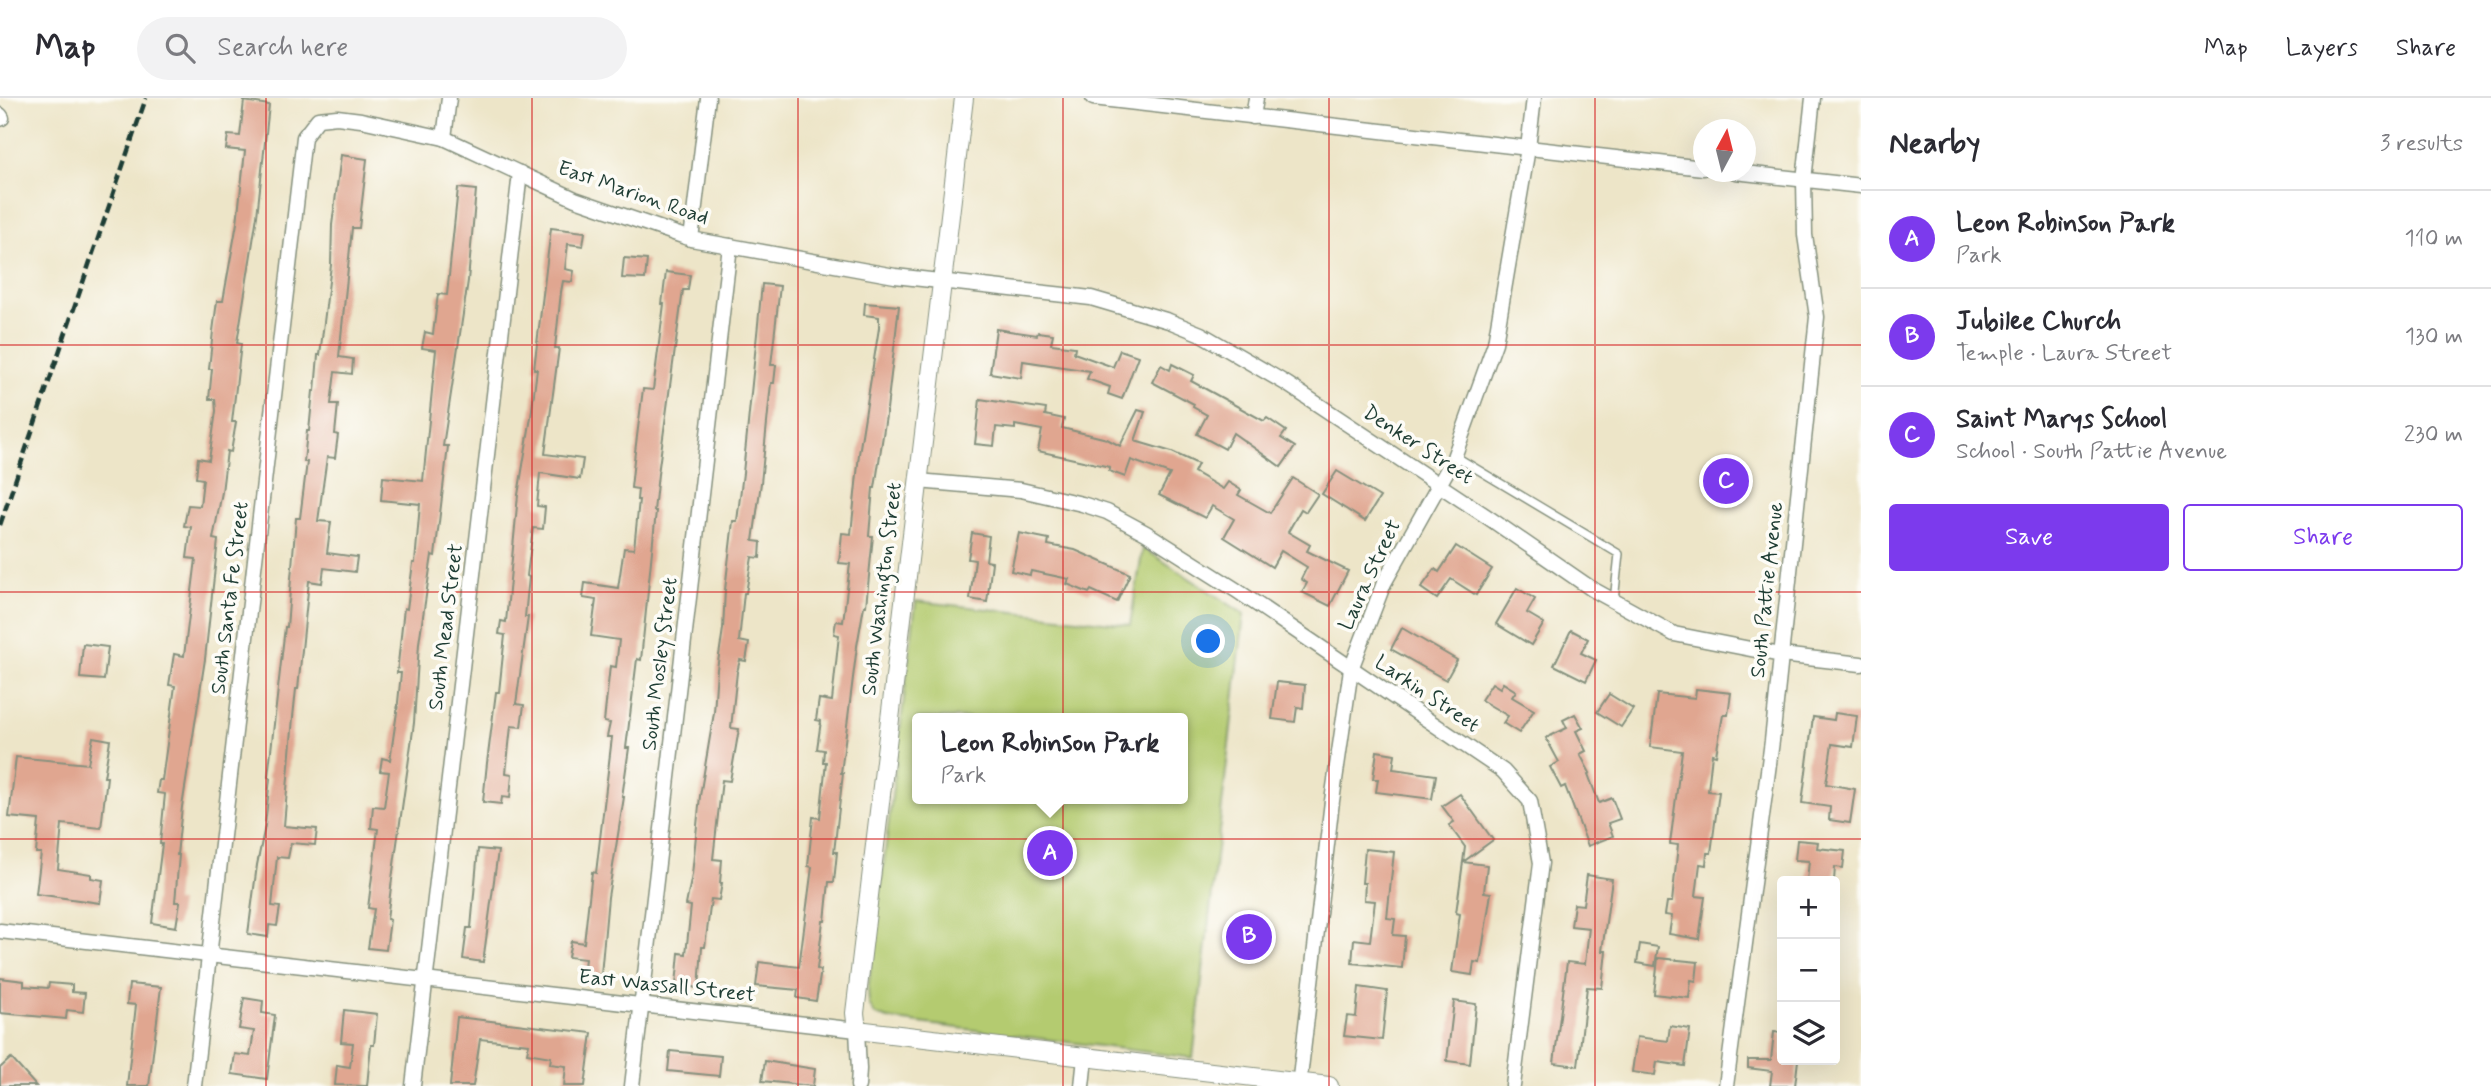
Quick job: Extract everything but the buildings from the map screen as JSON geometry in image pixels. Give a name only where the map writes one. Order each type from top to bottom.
[{"type":"street","points":[[444,138],[449,98]]},
{"type":"street","points":[[691,239],[708,98]]},
{"type":"street","name":"South Washington Street","points":[[858,1086],[855,1013],[964,98]]},
{"type":"street","points":[[1093,98],[1693,167]]},
{"type":"street","points":[[1253,117],[1256,98]]},
{"type":"street","name":"Laura Street","points":[[1299,1084],[1332,801],[1351,669],[1384,583],[1454,456],[1495,342],[1534,98]]},
{"type":"street","name":"South Pattie Avenue","points":[[1726,1086],[1772,741],[1817,317],[1805,235],[1804,180],[1813,98]]},
{"type":"street","name":"East Marion Road","points":[[318,119],[337,117],[361,120],[444,138],[575,199],[691,239],[942,281]]},
{"type":"street","name":"South Santa Fe Street","points":[[194,1086],[304,137],[318,119]]},
{"type":"street","name":"South Mead Street","points":[[413,1086],[520,173]]},
{"type":"street","points":[[1756,174],[1861,186]]},
{"type":"street","name":"South Mosley Street","points":[[632,1086],[730,246]]},
{"type":"street","name":"Denker Street","points":[[942,281],[1091,298],[1170,321],[1201,334],[1287,384],[1592,589],[1674,634],[1782,655],[1861,664]]},
{"type":"street","name":"Larkin Street","points":[[918,481],[1021,490],[1107,512],[1146,533],[1236,590],[1503,771],[1530,801],[1541,863],[1513,1086]]},
{"type":"street","name":"East Wassall Street","points":[[0,931],[1329,1086]]},
{"type":"street","points":[[1082,1086],[1085,1058]]},
{"type":"lane","points":[[1454,456],[1619,554],[1614,601]]},
{"type":"green space","points":[[1143,548],[1244,614],[1193,1058],[888,1019],[875,1015],[869,1004],[868,990],[916,601],[1130,625]]},
{"type":"railway","points":[[0,525],[146,98]]},
{"type":"place","name":"Saint Marys School","points":[[1726,481]]},
{"type":"place","name":"Leon Robinson Park","points":[[1050,853]]},
{"type":"place","name":"Jubilee Church","points":[[1249,937]]}]
